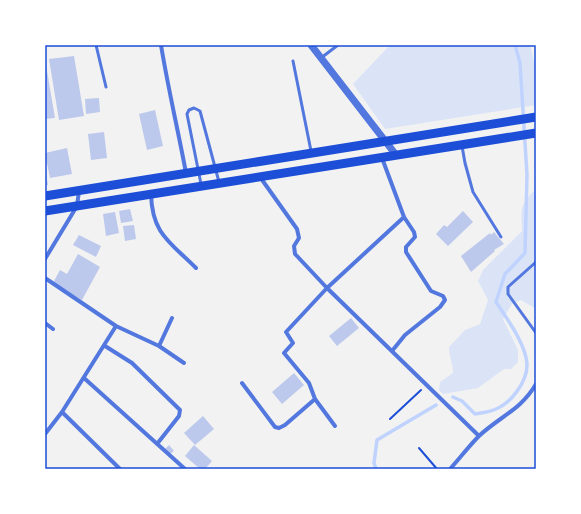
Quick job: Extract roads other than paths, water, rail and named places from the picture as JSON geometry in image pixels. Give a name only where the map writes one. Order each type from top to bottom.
[{"type":"main road","points":[[45,196],[536,117]]},
{"type":"main road","points":[[45,211],[533,133]]},
{"type":"street","points":[[161,45],[168,90],[174,109],[186,173]]},
{"type":"street","points":[[310,45],[396,155]]},
{"type":"street","points":[[382,158],[404,217],[414,232],[415,237],[406,247],[406,252],[431,291],[443,296],[445,300],[440,307],[405,335],[392,351]]},
{"type":"street","points":[[259,177],[297,230],[299,238],[294,246],[295,254],[327,288],[479,436]]},
{"type":"street","points":[[45,259],[77,206],[79,191]]},
{"type":"street","points":[[151,194],[152,212],[157,228],[196,268]]},
{"type":"street","points":[[335,426],[315,399],[309,383],[284,353],[293,343],[286,332],[327,288],[404,217]]},
{"type":"street","points":[[45,278],[116,326],[159,346],[184,363]]},
{"type":"street","points":[[159,346],[172,318]]},
{"type":"street","points":[[45,323],[53,329]]},
{"type":"street","points":[[45,434],[62,412],[74,390],[84,378],[116,326]]},
{"type":"street","points":[[104,346],[132,363],[180,410],[179,416],[156,444]]},
{"type":"street","points":[[84,378],[185,469]]},
{"type":"street","points":[[242,384],[275,427],[279,428],[285,425],[315,399]]},
{"type":"street","points":[[450,469],[479,436],[519,406],[529,396],[536,384]]},
{"type":"street","points":[[62,412],[120,469]]},
{"type":"lane","points":[[96,45],[106,87]]},
{"type":"lane","points":[[321,58],[338,45]]},
{"type":"lane","points":[[293,61],[312,153]]},
{"type":"lane","points":[[201,186],[187,114],[194,108],[200,111],[219,183]]},
{"type":"lane","points":[[462,145],[473,192],[501,237]]},
{"type":"lane","points":[[536,262],[508,287],[507,291],[536,333]]},
{"type":"waterway","points":[[453,397],[462,401],[475,414],[494,410],[502,406],[512,397],[521,385],[526,372],[527,365],[524,349],[496,302],[505,274],[525,253],[527,175],[520,63],[515,45]]},
{"type":"waterway","points":[[376,469],[374,463],[377,440],[436,405]]}]
